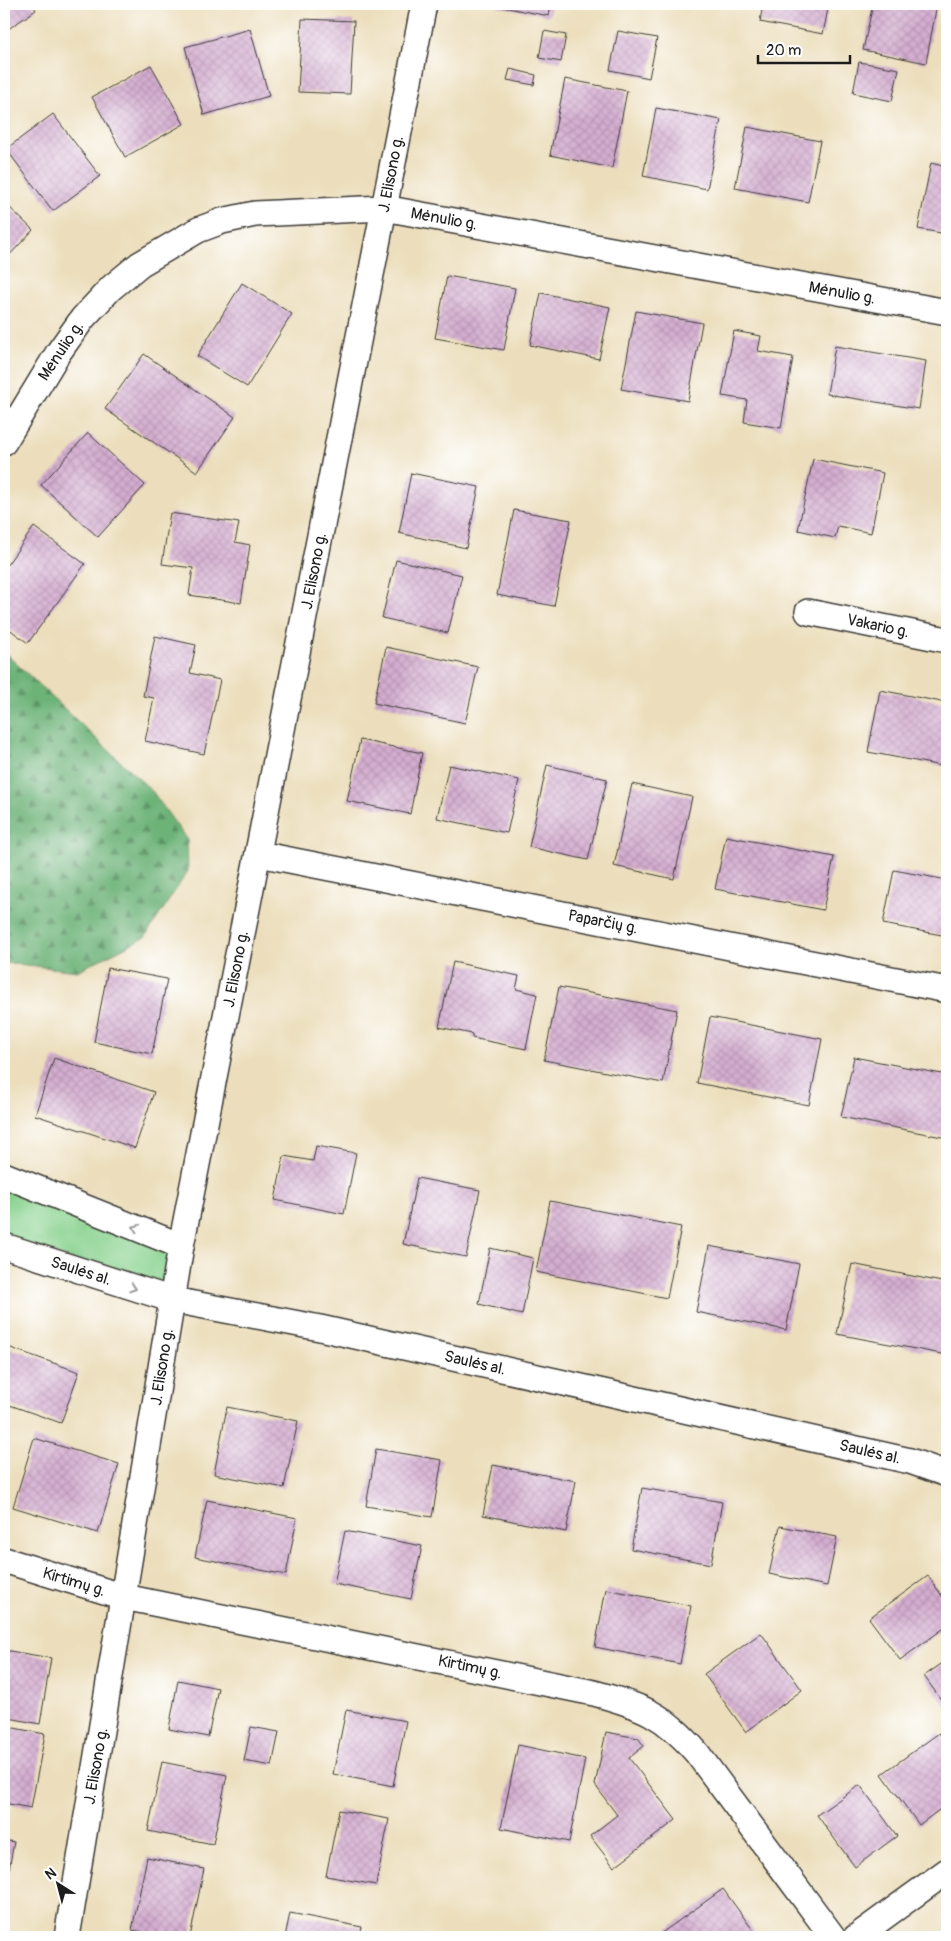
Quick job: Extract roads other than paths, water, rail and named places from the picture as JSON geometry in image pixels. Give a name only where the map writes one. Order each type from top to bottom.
[{"type":"street","name":"J. Elisono g.","points":[[67,1937],[181,1246],[424,4]]},
{"type":"street","name":"Mėnulio g.","points":[[4,442],[58,353],[83,318],[126,276],[171,244],[222,221],[255,214],[384,208],[947,312]]},
{"type":"street","name":"Vakario g.","points":[[808,612],[947,640]]},
{"type":"street","name":"Paparčių g.","points":[[259,854],[947,990]]},
{"type":"street","points":[[4,1175],[181,1246]]},
{"type":"street","name":"Saulės al.","points":[[4,1246],[173,1300],[320,1328],[900,1459],[947,1474]]},
{"type":"street","name":"Kirtimų g.","points":[[4,1560],[124,1597],[594,1692],[639,1706],[677,1730],[697,1753],[832,1937]]},
{"type":"street","points":[[856,1937],[947,1871]]}]
